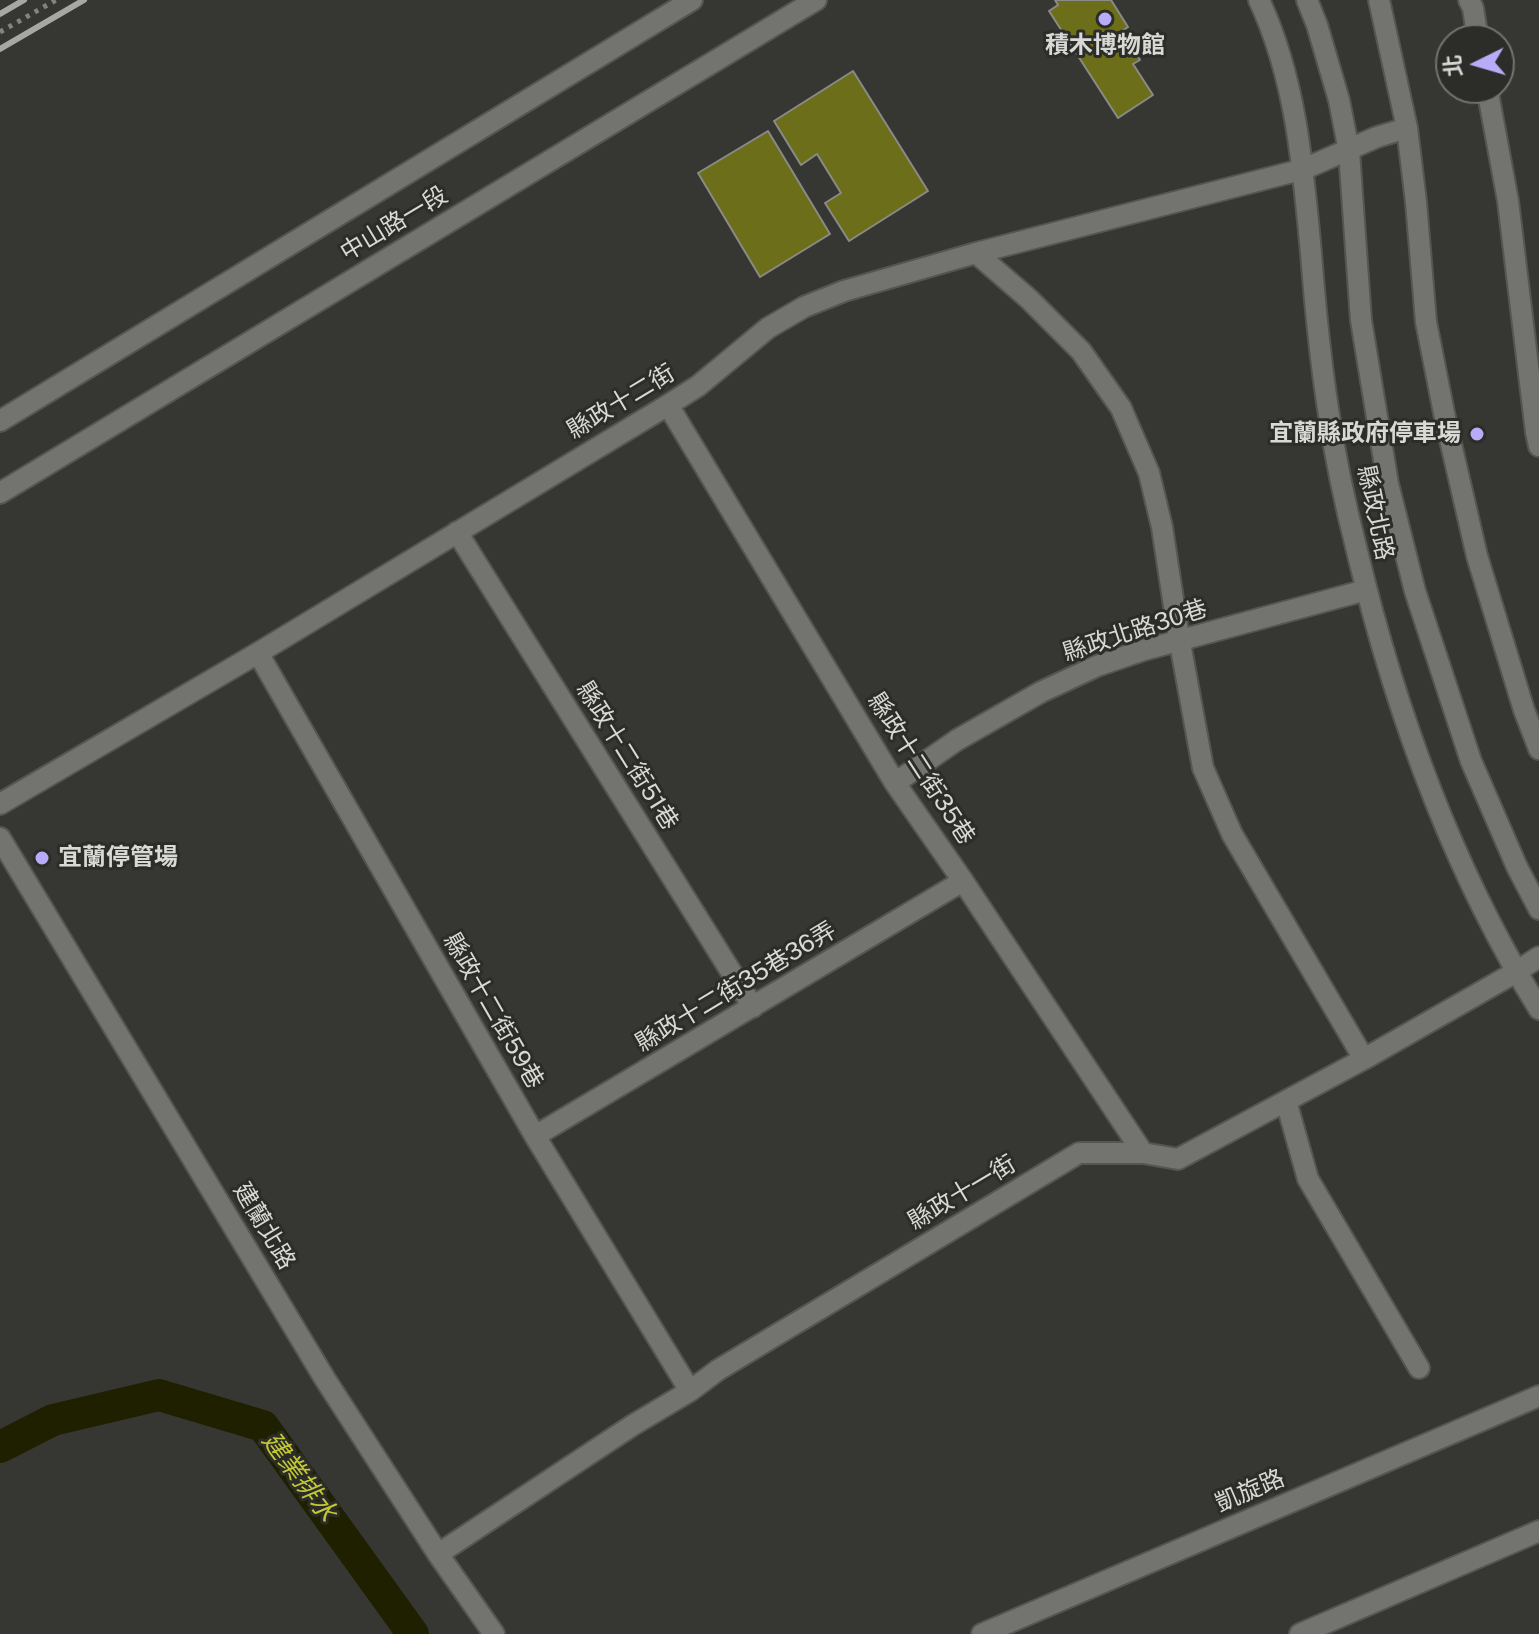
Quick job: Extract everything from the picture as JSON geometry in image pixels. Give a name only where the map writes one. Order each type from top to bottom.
[{"type":"street","name":"中山路一段","points":[[0,421],[692,0]]},
{"type":"street","name":"中山路一段","points":[[0,493],[816,0]]},
{"type":"street","name":"縣政北路","points":[[1259,0],[1270,24],[1310,167],[1311,257],[1328,409],[1343,494],[1366,590],[1414,745],[1463,868],[1516,972],[1539,1009]]},
{"type":"street","name":"縣政北路","points":[[1307,0],[1339,100],[1349,151],[1361,320],[1388,484],[1415,591],[1471,761],[1517,867],[1539,909]]},
{"type":"street","points":[[1379,0],[1407,128],[1426,322],[1445,418],[1477,556],[1539,749]]},
{"type":"street","points":[[1469,0],[1476,24]]},
{"type":"street","points":[[1490,104],[1508,201],[1539,446]]},
{"type":"street","name":"縣政十二街","points":[[0,804],[258,653],[668,405],[698,386],[768,328],[804,307],[844,291],[976,253],[1310,167],[1377,137],[1407,128]]},
{"type":"street","points":[[976,253],[1029,299],[1081,351],[1121,408],[1149,473],[1162,527],[1203,768],[1213,795],[1232,834],[1364,1059]]},
{"type":"street","name":"縣政十二街35巷","points":[[668,405],[895,783],[1143,1153]]},
{"type":"street","name":"縣政十二街51巷","points":[[457,532],[753,1007]]},
{"type":"street","name":"縣政北路30巷","points":[[895,783],[957,740],[1041,692],[1097,666],[1366,590]]},
{"type":"street","name":"縣政十二街59巷","points":[[258,653],[535,1136],[690,1391]]},
{"type":"street","name":"建蘭北路","points":[[0,838],[325,1379],[438,1554],[494,1634]]},
{"type":"street","name":"縣政十二街35巷36弄","points":[[535,1136],[963,881]]},
{"type":"street","name":"縣政十一街","points":[[438,1554],[718,1370],[1079,1153],[1143,1153],[1178,1159],[1364,1059],[1539,957]]},
{"type":"street","points":[[1286,1101],[1308,1179],[1419,1368]]},
{"type":"street","name":"凱旋路","points":[[982,1634],[1539,1396]]},
{"type":"street","points":[[1300,1634],[1539,1531]]},
{"type":"path","points":[[0,32],[56,0]]},
{"type":"building","points":[[1055,0],[1111,0],[1128,27],[1122,31],[1140,60],[1133,64],[1153,95],[1118,118],[1049,11],[1058,5]]},
{"type":"building","points":[[853,71],[928,191],[849,241],[825,203],[841,193],[817,154],[801,165],[774,121]]},
{"type":"building","points":[[768,131],[830,234],[760,277],[698,173]]},
{"type":"waterway","name":"建業排水","points":[[0,1447],[53,1420],[159,1395],[263,1426],[413,1634]]},
{"type":"railway","points":[[0,14],[24,0]]},
{"type":"railway","points":[[0,49],[84,0]]},
{"type":"place","name":"積木博物館","points":[[1105,19]]},
{"type":"place","name":"宜蘭縣政府停車場","points":[[1477,434]]},
{"type":"place","name":"宜蘭停管場","points":[[42,858]]}]
